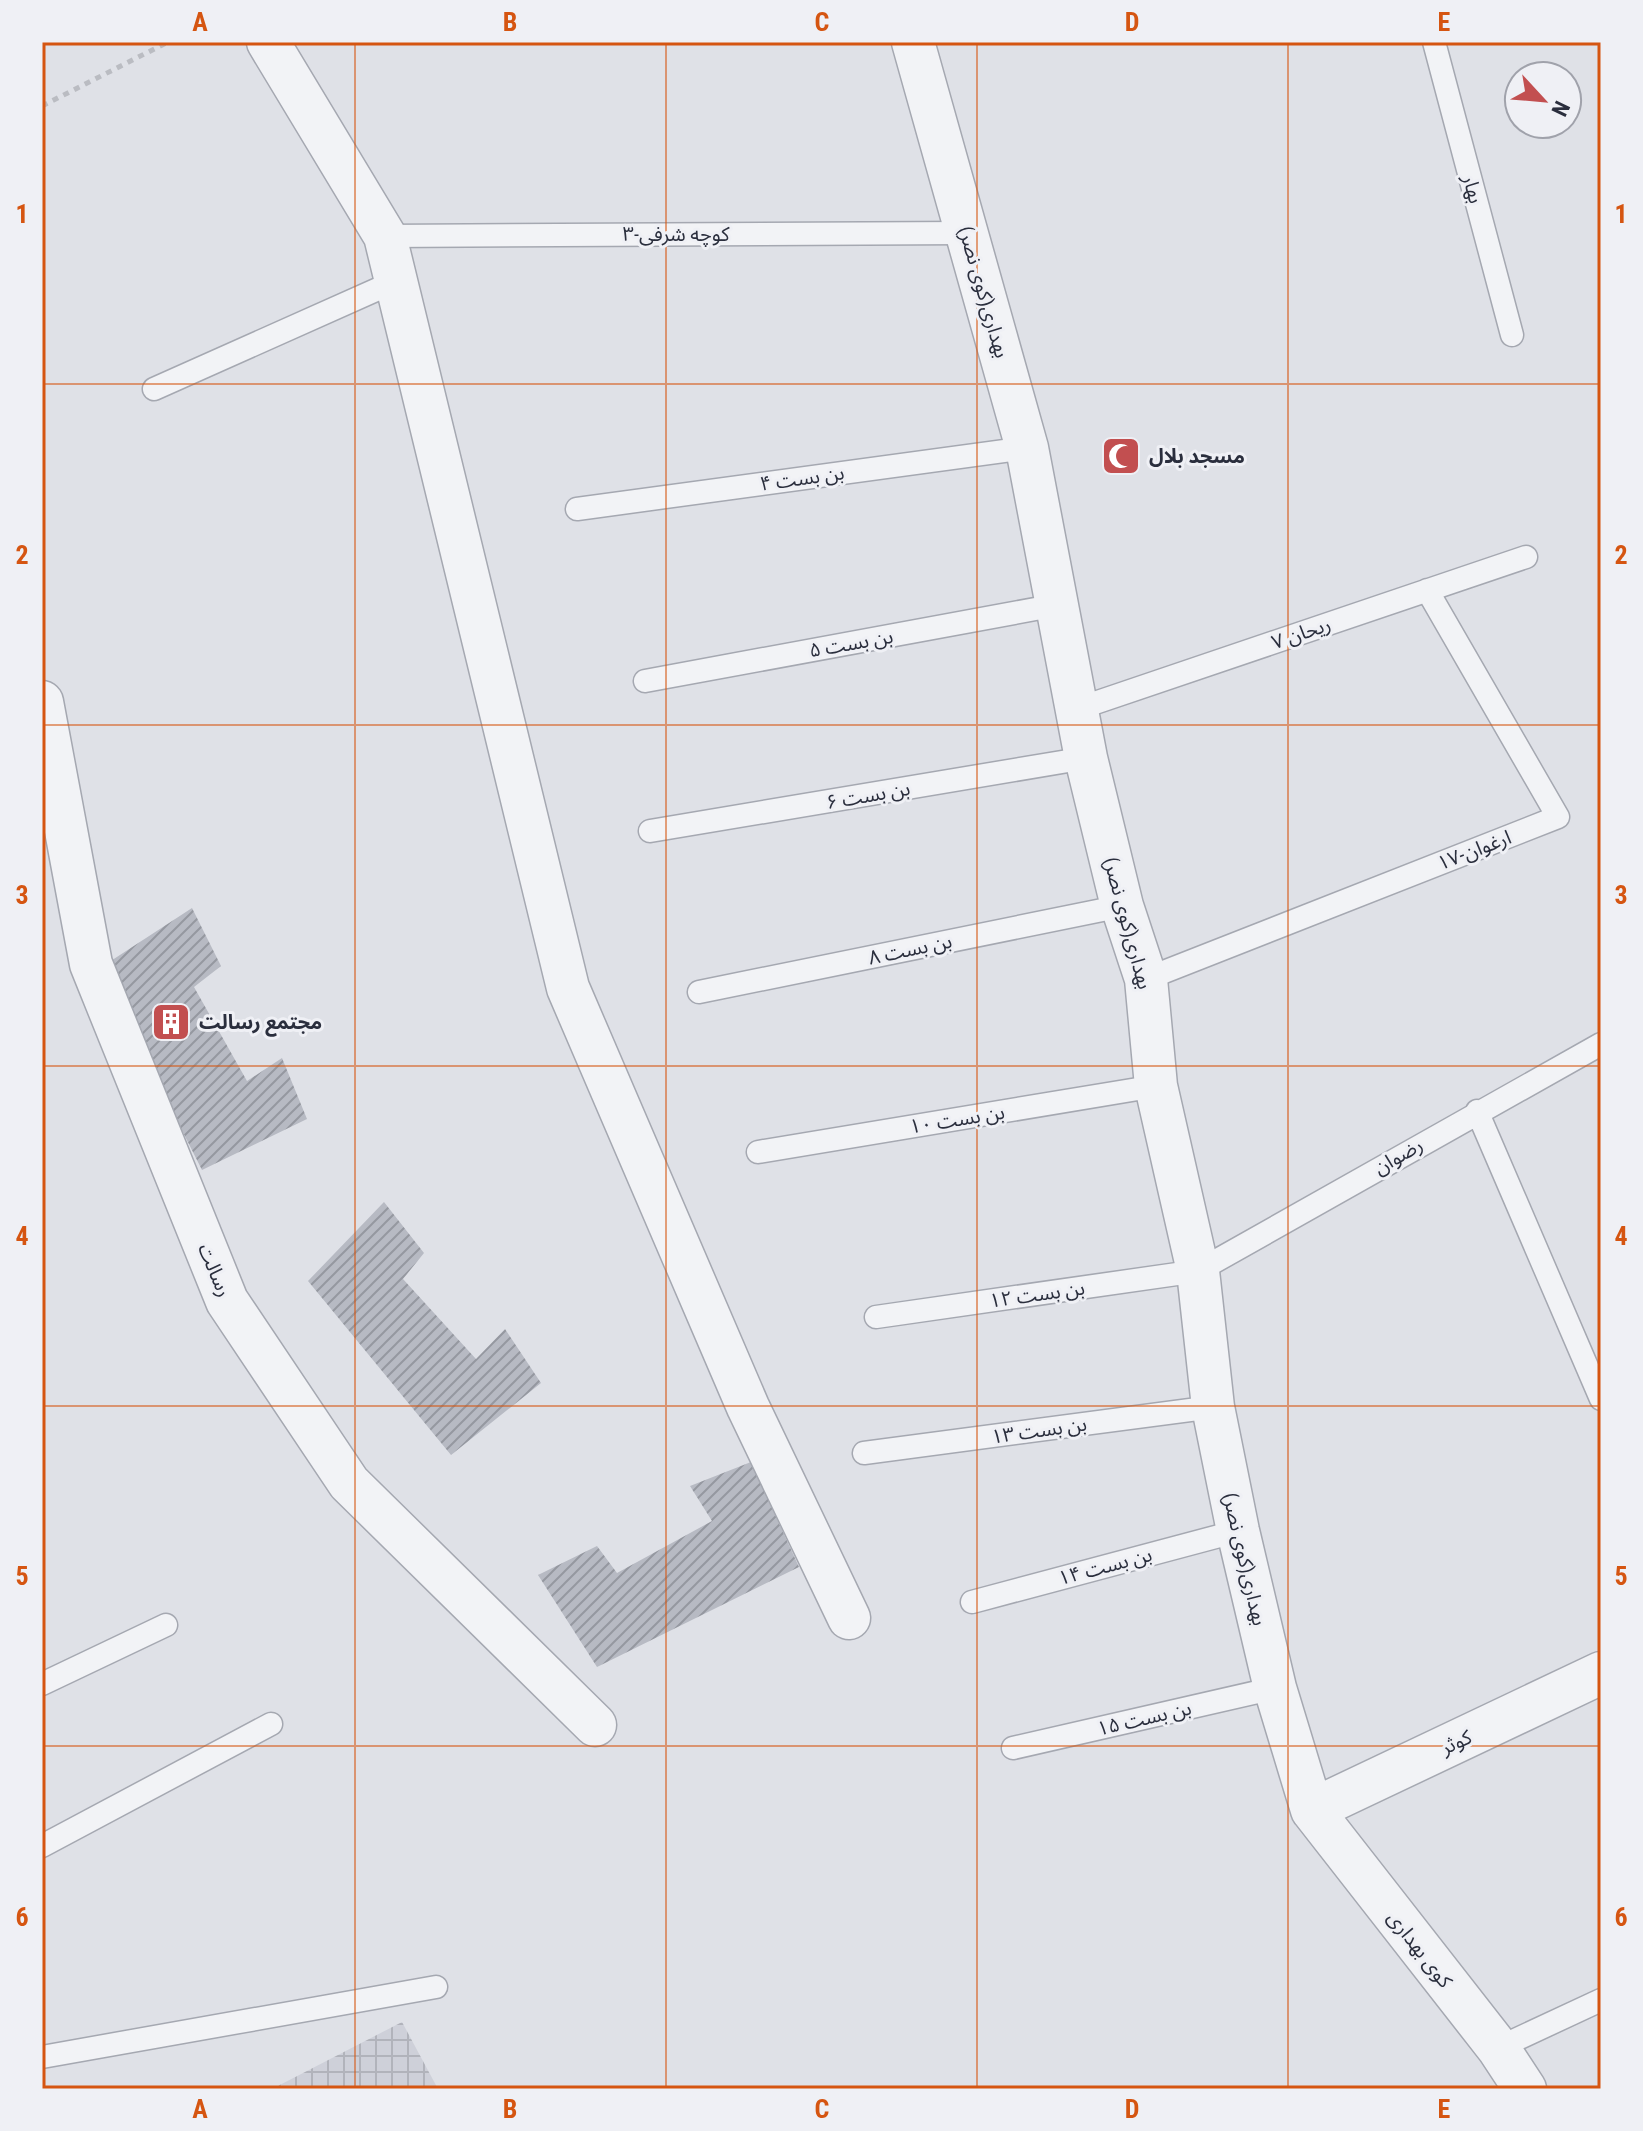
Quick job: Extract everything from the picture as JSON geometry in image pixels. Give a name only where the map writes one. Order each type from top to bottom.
[{"type":"street","points":[[268,42],[385,236],[568,988],[748,1407],[849,1618]]},
{"type":"street","name":"بهداری(کوی نصر)","points":[[913,42],[1027,448],[1086,758],[1122,906],[1146,979],[1156,1086],[1198,1271],[1213,1407],[1238,1531],[1275,1688],[1312,1810]]},
{"type":"street","name":"رسالت","points":[[42,702],[56,846],[91,964],[227,1301],[349,1483],[595,1725]]},
{"type":"street","name":"کوثر","points":[[1312,1810],[1601,1673]]},
{"type":"street","name":"کوی بهداری","points":[[1312,1810],[1498,2048],[1525,2089]]},
{"type":"lane","name":"بهار","points":[[1434,42],[1512,335]]},
{"type":"lane","name":"کوچه شرفی-۳","points":[[385,236],[967,233]]},
{"type":"lane","points":[[154,389],[396,281]]},
{"type":"lane","name":"بن بست ۴","points":[[577,509],[1027,448]]},
{"type":"lane","name":"ریحان ۷","points":[[1077,709],[1526,557]]},
{"type":"lane","name":"ارغوان-۱۷","points":[[1146,979],[1558,817],[1427,590]]},
{"type":"lane","name":"بن بست ۵","points":[[645,681],[1057,605]]},
{"type":"lane","name":"بن بست ۶","points":[[650,831],[1086,758]]},
{"type":"lane","name":"بن بست ۸","points":[[699,992],[1122,906]]},
{"type":"lane","name":"رضوان","points":[[1198,1271],[1477,1111],[1601,1044]]},
{"type":"lane","name":"بن بست ۱۰","points":[[758,1152],[1156,1086]]},
{"type":"lane","points":[[1477,1111],[1601,1399]]},
{"type":"lane","name":"بن بست ۱۲","points":[[876,1317],[1198,1271]]},
{"type":"lane","name":"بن بست ۱۳","points":[[864,1453],[1213,1407]]},
{"type":"lane","name":"بن بست ۱۴","points":[[972,1602],[1238,1531]]},
{"type":"lane","points":[[42,1684],[166,1625]]},
{"type":"lane","name":"بن بست ۱۵","points":[[1013,1748],[1275,1688]]},
{"type":"lane","points":[[42,1846],[271,1724]]},
{"type":"lane","points":[[42,2057],[436,1987]]},
{"type":"lane","points":[[1498,2048],[1601,2000]]},
{"type":"path","points":[[42,106],[168,42]]},
{"type":"shaded area","points":[[402,2022],[438,2089],[272,2089]]},
{"type":"building","name":"مجتمع رسالت","points":[[192,908],[221,966],[194,987],[247,1081],[282,1058],[307,1119],[202,1170],[100,968]]},
{"type":"building","points":[[384,1202],[424,1253],[403,1279],[476,1359],[505,1329],[541,1383],[451,1455],[308,1281]]},
{"type":"building","points":[[751,1462],[799,1567],[597,1667],[538,1575],[597,1546],[617,1573],[712,1521],[690,1486]]},
{"type":"place","name":"مسجد بلال","points":[[1121,456]]},
{"type":"place","name":"مجتمع رسالت","points":[[171,1022]]}]
